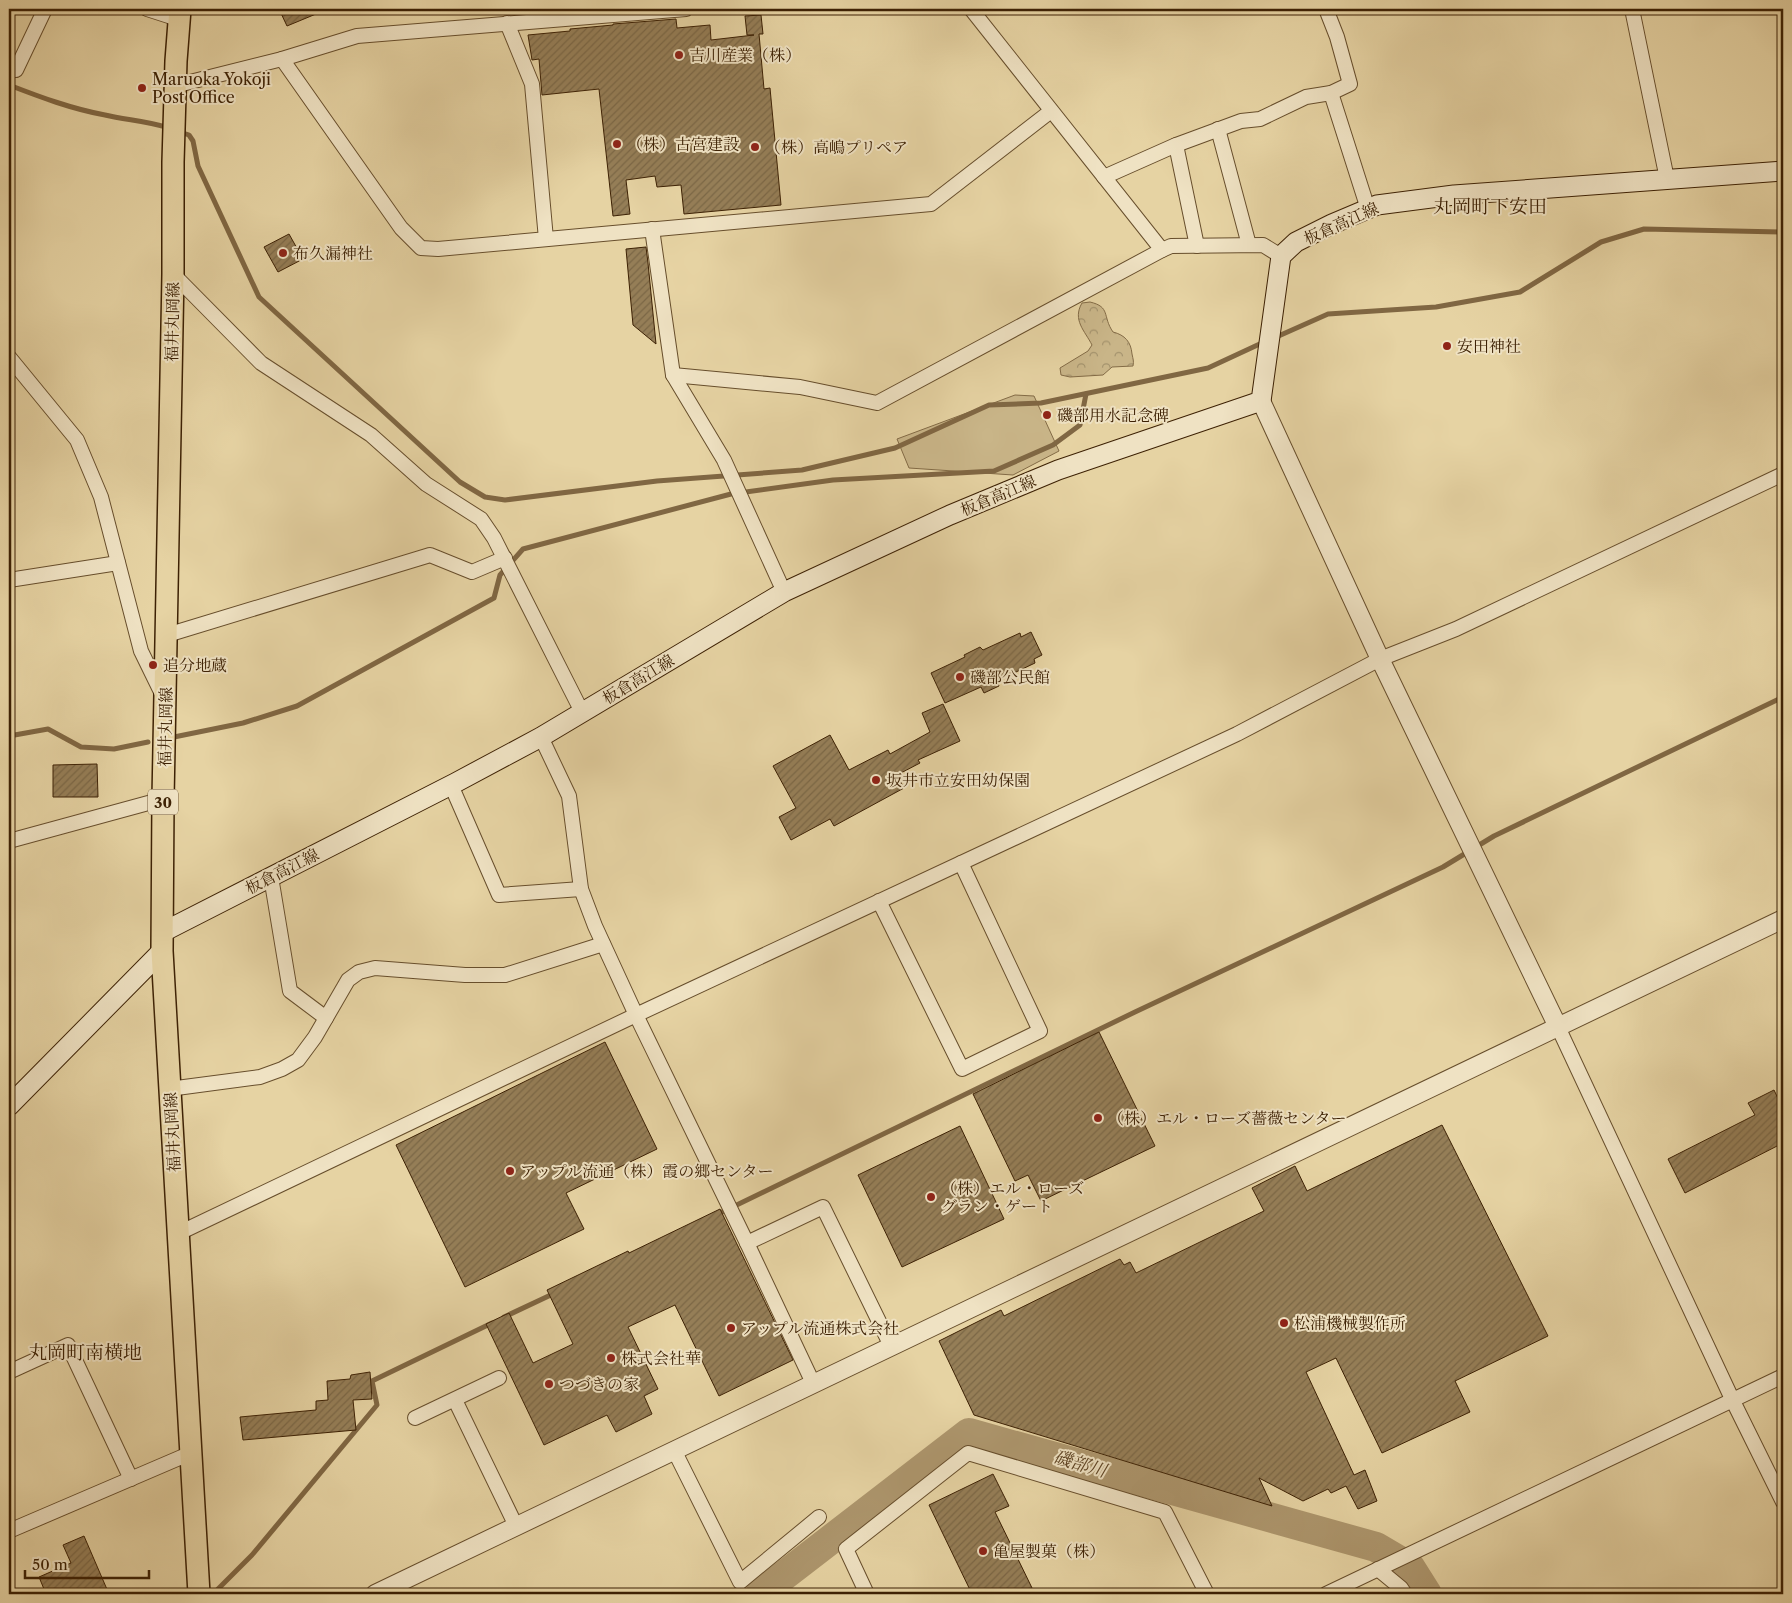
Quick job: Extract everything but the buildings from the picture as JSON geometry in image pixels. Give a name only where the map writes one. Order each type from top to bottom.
[{"type":"main road","name":"福井丸岡線","points":[[179,14],[174,86],[173,274],[162,941],[198,1594]]},
{"type":"main road","name":"板倉高江線","points":[[1281,256],[1296,242],[1377,205],[1454,195],[1783,171]]},
{"type":"main road","points":[[1261,401],[1281,256]]},
{"type":"main road","name":"板倉高江線","points":[[9,1106],[162,941],[271,877],[541,738],[784,592],[950,515],[1058,470],[1261,401]]},
{"type":"street","points":[[9,67],[16,70],[45,9]]},
{"type":"street","points":[[147,9],[179,14]]},
{"type":"street","points":[[174,86],[282,59],[358,36],[633,11],[686,9]]},
{"type":"street","points":[[971,9],[1162,250]]},
{"type":"street","points":[[1104,177],[1176,145],[1218,129],[1241,121],[1260,119],[1306,98],[1331,93],[1350,84],[1337,38],[1326,9]]},
{"type":"street","points":[[1632,9],[1667,179]]},
{"type":"street","points":[[506,23],[532,84],[546,239]]},
{"type":"street","points":[[282,59],[401,228],[421,248],[438,249],[931,204],[1051,111]]},
{"type":"street","points":[[1331,93],[1368,209]]},
{"type":"street","points":[[1218,129],[1249,245]]},
{"type":"street","points":[[1176,145],[1197,246]]},
{"type":"street","points":[[652,229],[674,375],[724,460],[784,592]]},
{"type":"street","points":[[674,375],[800,387],[878,404],[1171,246],[1262,245],[1281,256]]},
{"type":"street","points":[[173,274],[262,362],[371,435],[426,484],[481,519],[494,538],[582,712]]},
{"type":"street","points":[[9,357],[78,440],[101,497],[141,651],[166,701]]},
{"type":"street","points":[[1261,401],[1380,659],[1558,1027],[1733,1401],[1783,1502]]},
{"type":"street","points":[[178,1234],[636,1015],[1237,734],[1380,659],[1456,629],[1783,474]]},
{"type":"street","points":[[166,635],[430,555],[472,572],[504,558]]},
{"type":"street","points":[[9,580],[118,563]]},
{"type":"street","points":[[541,738],[569,796],[581,889],[603,944],[813,1382]]},
{"type":"street","points":[[451,785],[499,895],[581,889]]},
{"type":"street","points":[[9,841],[163,799]]},
{"type":"street","points":[[880,901],[962,1070],[1040,1031],[961,863]]},
{"type":"street","points":[[271,877],[290,991],[326,1018]]},
{"type":"street","points":[[375,1594],[398,1589],[516,1526],[813,1382],[1783,919]]},
{"type":"street","points":[[170,1089],[260,1077],[282,1069],[298,1060],[315,1037],[348,980],[359,972],[375,968],[465,975],[505,975],[603,944]]},
{"type":"street","points":[[747,1242],[823,1207],[890,1346]]},
{"type":"street","points":[[9,1372],[68,1345],[131,1479]]},
{"type":"street","points":[[1326,1594],[1783,1376]]},
{"type":"street","points":[[415,1418],[499,1378]]},
{"type":"street","points":[[455,1400],[516,1526]]},
{"type":"street","points":[[674,1450],[740,1582],[819,1517]]},
{"type":"street","points":[[9,1531],[191,1453]]},
{"type":"street","points":[[867,1594],[846,1550],[968,1454],[1166,1512],[1207,1594]]},
{"type":"street","points":[[1378,1569],[1401,1588],[1405,1594]]},
{"type":"green space","points":[[1090,302],[1104,309],[1113,332],[1124,337],[1129,343],[1133,366],[1112,367],[1103,375],[1070,377],[1061,375],[1060,368],[1088,351],[1092,345],[1081,325],[1078,315],[1082,303]]},
{"type":"green space","points":[[1015,395],[1034,396],[1059,451],[1013,475],[909,468],[897,439]]},
{"type":"waterway","points":[[9,85],[80,109],[169,128]]},
{"type":"waterway","points":[[180,132],[189,135],[193,141],[198,166],[259,297],[460,482],[485,497],[505,500],[657,481],[802,470],[895,448],[989,405],[1041,403],[1208,368],[1264,342]]},
{"type":"waterway","points":[[1274,338],[1328,314],[1436,307],[1520,292],[1601,242],[1644,229],[1783,232]]},
{"type":"waterway","points":[[174,737],[243,723],[297,706],[494,598],[500,575],[523,549],[731,494],[833,480],[994,471],[1053,445],[1080,425],[1086,394]]},
{"type":"waterway","points":[[716,1215],[1135,1012],[1443,867],[1494,836],[1783,697]]},
{"type":"waterway","points":[[9,736],[48,729],[81,747],[114,749],[148,742]]},
{"type":"waterway","points":[[504,1317],[555,1293]]},
{"type":"waterway","points":[[213,1594],[252,1555],[377,1405],[372,1381],[492,1323]]},
{"type":"waterway","name":"磯部川","points":[[760,1594],[969,1433],[1376,1547],[1410,1567],[1427,1594]]},
{"type":"place","name":"吉川産業（株）","points":[[679,55]]},
{"type":"place","name":"Maruoka Yokoji Post Office","points":[[142,88]]},
{"type":"place","name":"（株）古宮建設","points":[[617,144]]},
{"type":"place","name":"（株）高嶋プリペア","points":[[755,147]]},
{"type":"place","name":"布久漏神社","points":[[283,253]]},
{"type":"place","name":"安田神社","points":[[1447,346]]},
{"type":"place","name":"磯部用水記念碑","points":[[1047,415]]},
{"type":"place","name":"追分地蔵","points":[[153,665]]},
{"type":"place","name":"磯部公民館","points":[[960,677]]},
{"type":"place","name":"坂井市立安田幼保園","points":[[876,780]]},
{"type":"place","name":"（株）エル・ローズ薔薇センター","points":[[1098,1118]]},
{"type":"place","name":"アップル流通（株）霞の郷センター","points":[[510,1171]]},
{"type":"place","name":"（株）エル・ローズ グラン・ゲート","points":[[931,1197]]},
{"type":"place","name":"松浦機械製作所","points":[[1284,1323]]},
{"type":"place","name":"アップル流通株式会社","points":[[731,1328]]},
{"type":"place","name":"株式会社華","points":[[611,1358]]},
{"type":"place","name":"つづきの家","points":[[549,1384]]},
{"type":"place","name":"亀屋製菓（株）","points":[[983,1551]]},
{"type":"district","name":"丸岡町下安田","points":[[1490,206]]},
{"type":"district","name":"丸岡町南横地","points":[[85,1352]]}]
